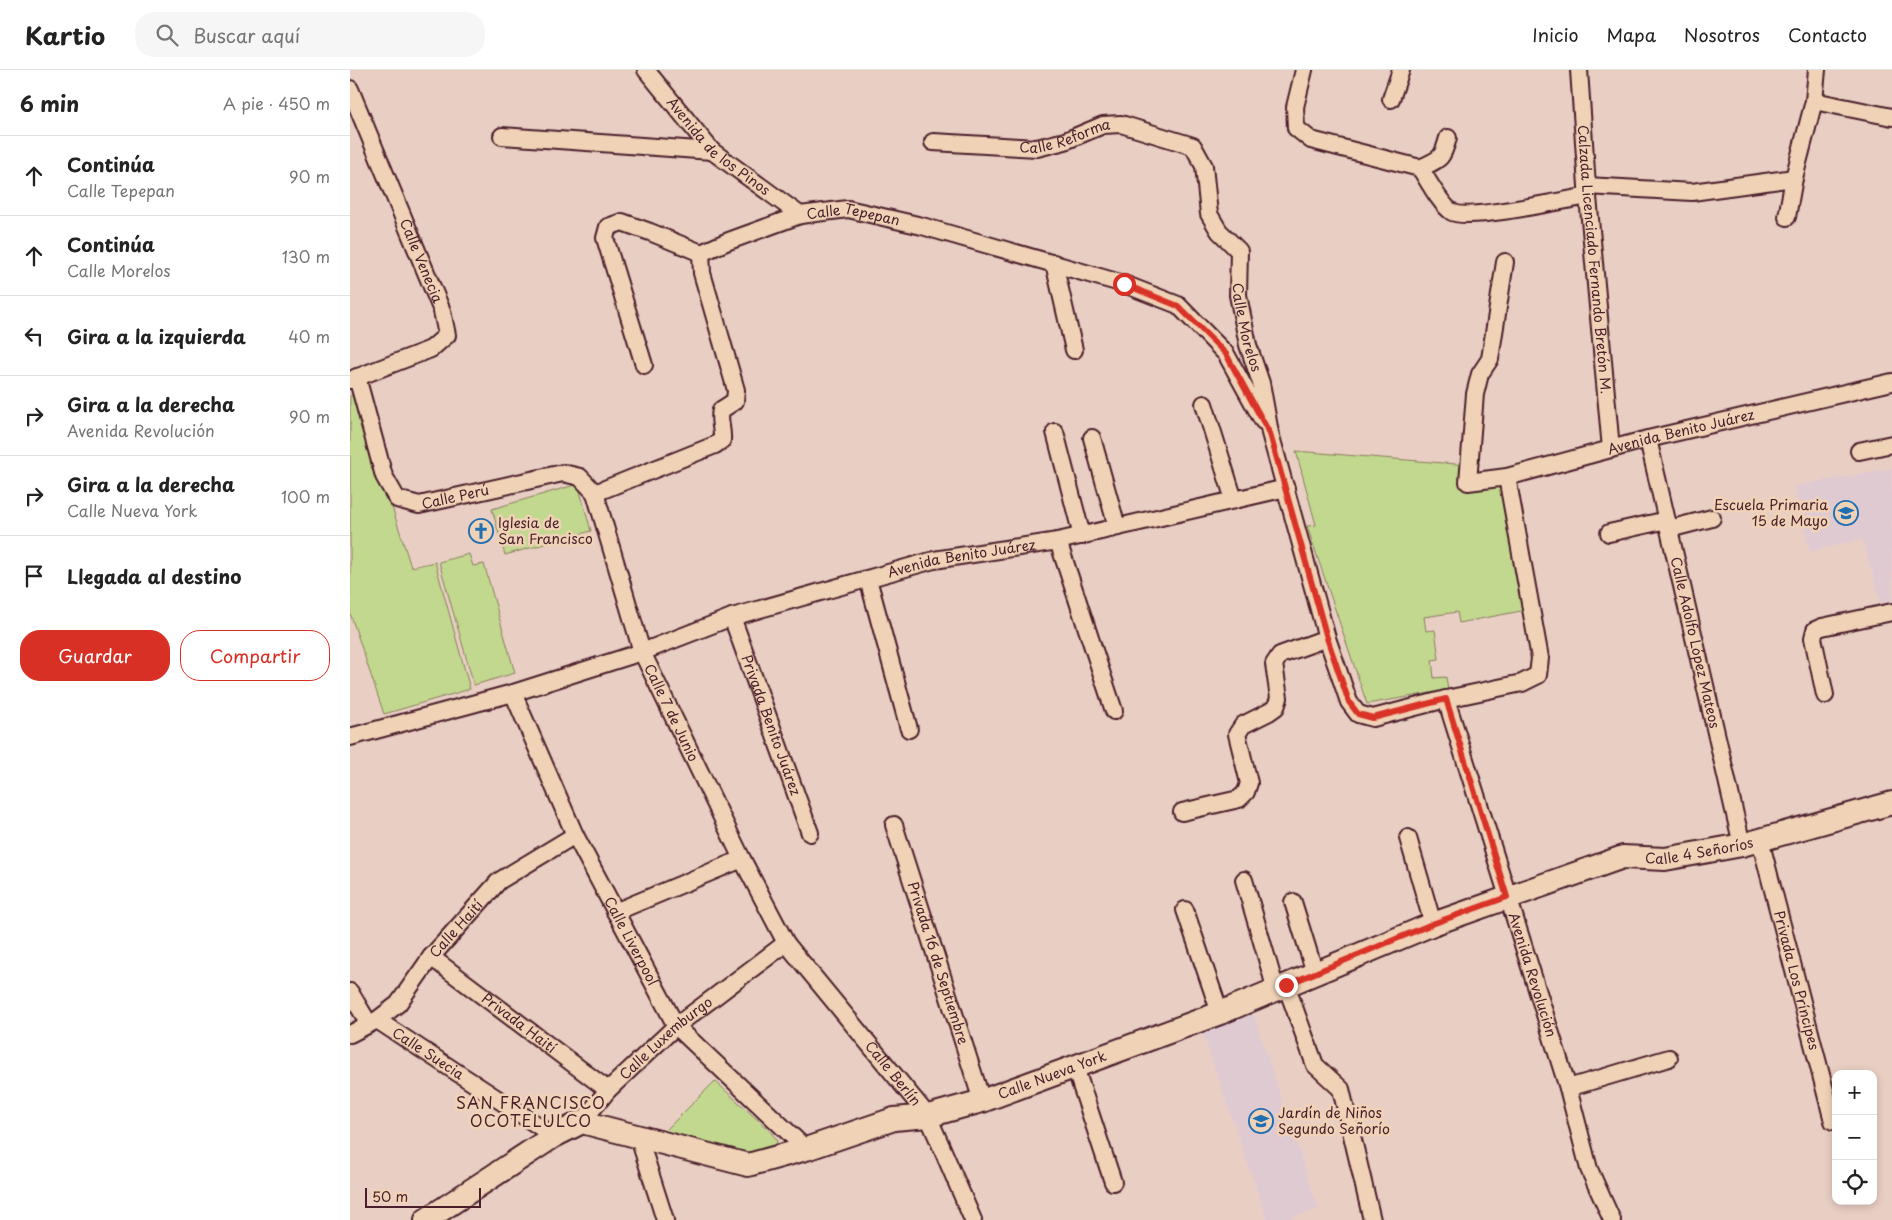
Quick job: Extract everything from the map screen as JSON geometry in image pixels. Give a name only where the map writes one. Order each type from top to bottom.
[{"type":"street","name":"Avenida de los Pinos","points":[[646,70],[712,151],[800,215]]},
{"type":"street","points":[[1304,70],[1295,108],[1296,128],[1311,140],[1420,168],[1438,160],[1444,154],[1448,138]]},
{"type":"street","points":[[1391,99],[1401,70]]},
{"type":"street","name":"Calzada Licenciado Fernando Bretón M.","points":[[1579,70],[1587,191],[1611,449]]},
{"type":"street","points":[[1787,217],[1794,178],[1814,101],[1817,70]]},
{"type":"street","name":"Calle Venecia","points":[[350,89],[442,311],[448,335],[431,349],[354,379]]},
{"type":"street","points":[[1814,101],[1892,116]]},
{"type":"street","name":"Calle Reforma","points":[[933,142],[1037,148],[1065,141],[1103,125],[1121,124],[1194,146]]},
{"type":"street","points":[[502,136],[712,151]]},
{"type":"street","name":"Calle Morelos","points":[[1194,146],[1204,166],[1209,214],[1219,231],[1239,251],[1238,295],[1248,345],[1261,383],[1270,434],[1327,638],[1349,702],[1358,714],[1373,718],[1446,699]]},
{"type":"street","points":[[1420,168],[1446,206],[1453,212],[1462,215],[1507,210],[1587,191],[1692,192],[1794,178]]},
{"type":"street","name":"Calle Tepepan","points":[[701,254],[726,242],[800,215],[848,209],[922,226],[1124,284],[1178,306],[1226,354],[1270,434]]},
{"type":"street","points":[[595,494],[715,445],[722,440],[719,417],[721,410],[735,401],[736,390],[702,273],[701,254],[622,222],[608,227],[605,238],[644,365]]},
{"type":"street","name":"Avenida Benito Juárez","points":[[1505,262],[1490,359],[1480,374],[1475,394],[1468,482],[1506,476],[1648,439],[1892,382]]},
{"type":"street","points":[[1054,263],[1074,350]]},
{"type":"street","name":"Calle Perú","points":[[354,379],[384,476],[397,499],[420,505],[563,474],[580,477]]},
{"type":"street","points":[[1204,404],[1234,500]]},
{"type":"street","points":[[1055,432],[1082,536]]},
{"type":"street","points":[[1092,438],[1117,527]]},
{"type":"street","name":"Calle Adolfo López Mateos","points":[[1648,439],[1668,524],[1751,842]]},
{"type":"street","points":[[1858,451],[1892,444]]},
{"type":"street","points":[[1446,699],[1522,683],[1538,675],[1540,658],[1506,476]]},
{"type":"street","name":"Calle 7 de Junio","points":[[580,477],[595,494],[642,652],[742,859],[786,943]]},
{"type":"street","name":"Avenida Benito Juárez","points":[[350,737],[512,693],[642,652],[732,617],[934,560],[1058,541],[1286,488]]},
{"type":"street","points":[[1609,533],[1712,518]]},
{"type":"street","points":[[1058,541],[1114,711]]},
{"type":"street","points":[[868,579],[909,729]]},
{"type":"street","points":[[1825,695],[1813,638],[1815,630],[1892,612]]},
{"type":"street","name":"Privada Benito Juárez","points":[[732,617],[810,833]]},
{"type":"street","points":[[1182,812],[1239,799],[1246,792],[1249,783],[1237,734],[1243,725],[1269,712],[1276,706],[1279,698],[1274,664],[1280,655],[1327,638]]},
{"type":"street","name":"Calle Liverpool","points":[[512,693],[575,835],[676,1026],[806,1149]]},
{"type":"street","name":"Avenida Revolución","points":[[1446,699],[1568,1088],[1589,1170],[1612,1220]]},
{"type":"street","name":"Calle 4 Señoríos","points":[[1507,897],[1623,857],[1665,859],[1751,842],[1892,803]]},
{"type":"street","name":"Privada 16 de Septiembre","points":[[894,825],[982,1101]]},
{"type":"street","name":"Calle Haití","points":[[350,1034],[373,1022],[398,1004],[431,957],[499,881],[575,835]]},
{"type":"street","points":[[1408,838],[1432,924]]},
{"type":"street","name":"Privada Los Príncipes","points":[[1751,842],[1832,1118]]},
{"type":"street","points":[[615,912],[742,859]]},
{"type":"street","points":[[1244,880],[1281,988],[1315,1065],[1341,1089],[1372,1220]]},
{"type":"street","name":"Calle Nueva York","points":[[582,1122],[748,1165],[806,1149],[894,1119],[928,1116],[982,1101],[1220,1013],[1432,924],[1507,897]]},
{"type":"street","points":[[1294,902],[1315,973]]},
{"type":"street","points":[[1185,910],[1220,1013]]},
{"type":"street","name":"Calle Luxemburgo","points":[[426,1220],[554,1136],[582,1122],[608,1090],[676,1026],[786,943]]},
{"type":"street","name":"Calle Berlín","points":[[786,943],[928,1116],[973,1220]]},
{"type":"street","name":"Privada Haití","points":[[431,957],[608,1090]]},
{"type":"street","points":[[350,992],[373,1022]]},
{"type":"street","name":"Calle Suecia","points":[[373,1022],[554,1136]]},
{"type":"street","points":[[1568,1088],[1669,1058]]},
{"type":"street","points":[[1075,1067],[1113,1182]]},
{"type":"street","points":[[638,1136],[664,1220]]},
{"type":"shaded area","name":"Escuela Primaria 15 de Mayo","points":[[1892,468],[1892,601],[1881,604],[1862,539],[1810,552],[1794,486]]},
{"type":"shaded area","name":"Jardín de Niños Segundo Señorío","points":[[1253,1013],[1319,1210],[1281,1220],[1267,1220],[1202,1032]]},
{"type":"green space","points":[[356,393],[411,567],[435,562],[470,689],[384,714],[350,613],[350,396]]},
{"type":"green space","points":[[1296,451],[1468,465],[1497,486],[1504,487],[1526,610],[1459,623],[1457,612],[1424,617],[1426,631],[1435,630],[1439,659],[1432,660],[1434,678],[1446,677],[1448,690],[1367,704],[1307,526],[1316,525]]},
{"type":"green space","points":[[578,484],[591,531],[505,555],[492,509]]},
{"type":"green space","points":[[469,554],[473,566],[484,564],[515,673],[474,685],[439,562]]},
{"type":"green space","points":[[715,1081],[769,1130],[777,1140],[776,1145],[771,1150],[745,1156],[663,1133]]},
{"type":"place","name":"Escuela Primaria 15 de Mayo","points":[[1846,513]]},
{"type":"place","name":"Iglesia de San Francisco","points":[[481,531]]},
{"type":"place","name":"Jardín de Niños Segundo Señorío","points":[[1261,1121]]},
{"type":"district","name":"SAN FRANCISCO OCOTELULCO","points":[[531,1112]]},
{"type":"route","points":[[1124,284],[1178,306],[1226,354],[1270,434],[1327,638],[1349,702],[1358,714],[1373,718],[1446,699],[1507,897],[1432,924],[1286,985]]}]
